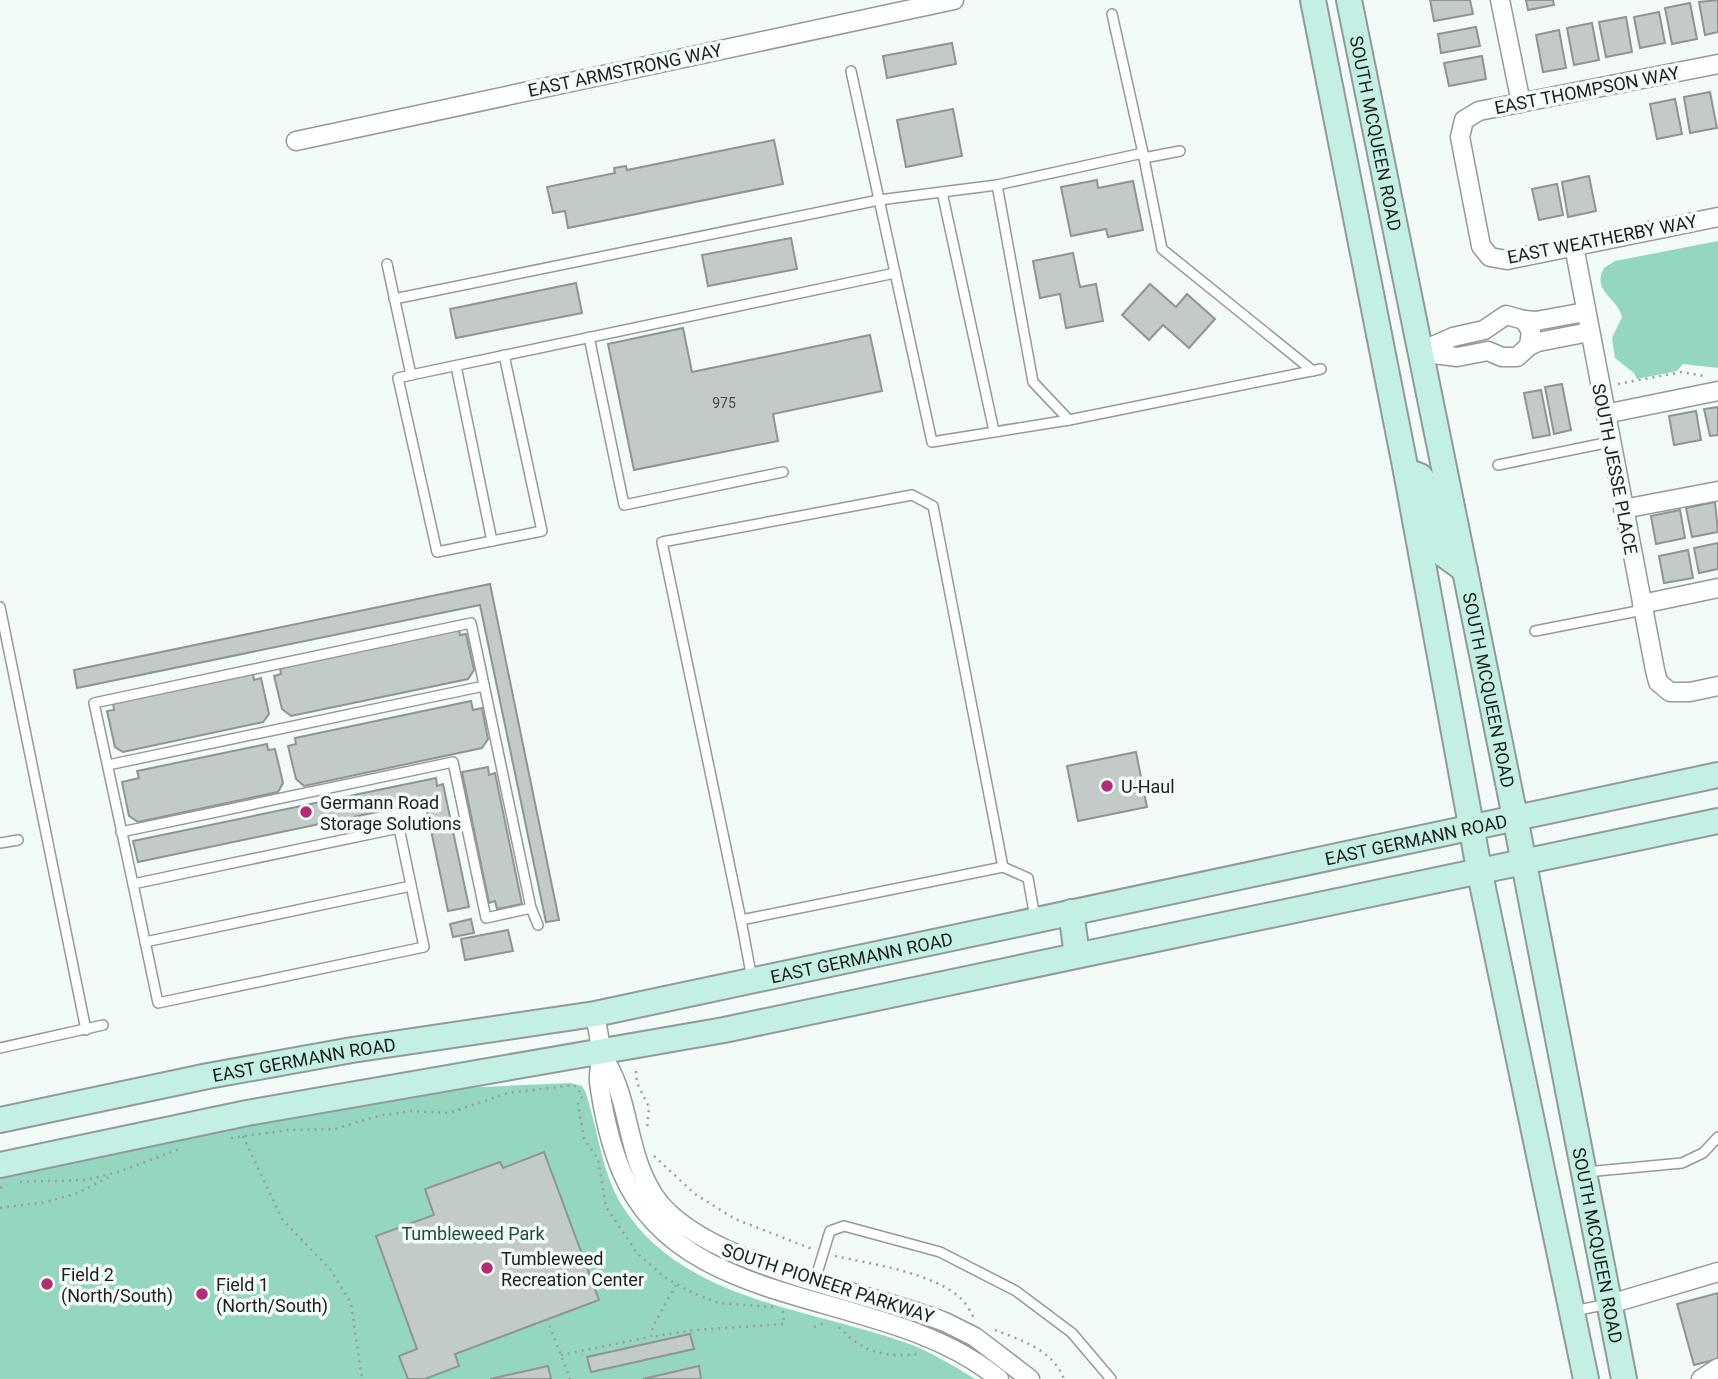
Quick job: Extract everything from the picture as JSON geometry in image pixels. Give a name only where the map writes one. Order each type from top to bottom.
[{"type":"main road","name":"SOUTH MCQUEEN ROAD","points":[[1313,0],[1406,471],[1479,869],[1586,1379]]},
{"type":"main road","name":"SOUTH MCQUEEN ROAD","points":[[1349,0],[1516,817],[1625,1379]]},
{"type":"main road","points":[[1384,358],[1419,352]]},
{"type":"main road","points":[[1406,471],[1420,476],[1426,484],[1443,554],[1465,570]]},
{"type":"main road","name":"EAST GERMANN ROAD","points":[[0,1120],[208,1076],[352,1050],[595,1014],[1718,775]]},
{"type":"main road","points":[[0,1165],[247,1113],[601,1054],[1718,821]]},
{"type":"main road","points":[[1071,912],[1077,955]]},
{"type":"street","name":"EAST ARMSTRONG WAY","points":[[296,141],[954,0]]},
{"type":"street","points":[[1500,0],[1521,103]]},
{"type":"street","name":"EAST THOMPSON WAY","points":[[1486,254],[1481,246],[1460,137],[1462,125],[1473,113],[1718,64]]},
{"type":"street","name":"EAST WEATHERBY WAY","points":[[1486,254],[1507,260],[1718,217]]},
{"type":"street","name":"SOUTH JESSE PLACE","points":[[1574,246],[1654,670],[1664,688],[1678,693],[1718,686]]},
{"type":"street","points":[[1419,352],[1453,337],[1484,330],[1506,315],[1536,321],[1585,312]]},
{"type":"street","points":[[1524,320],[1531,331],[1530,346]]},
{"type":"street","points":[[1419,352],[1457,357],[1488,351],[1509,359],[1522,354],[1538,342],[1589,332]]},
{"type":"street","points":[[1605,414],[1718,391]]},
{"type":"street","points":[[1623,509],[1718,491]]},
{"type":"street","points":[[1642,607],[1718,588]]},
{"type":"street","name":"SOUTH PIONEER PARKWAY","points":[[595,1014],[601,1054],[599,1080],[614,1150],[628,1186],[654,1224],[689,1254],[707,1265],[930,1336],[961,1351],[999,1379]]},
{"type":"street","name":"SOUTH PIONEER PARKWAY","points":[[601,1054],[616,1074],[643,1174],[669,1213],[724,1250],[945,1322],[975,1338],[1030,1379]]},
{"type":"street","points":[[1610,1304],[1718,1272]]},
{"type":"street","points":[[810,1298],[815,1280]]},
{"type":"street","points":[[1701,1379],[1718,1368]]},
{"type":"lane","points":[[850,71],[932,442],[1069,420],[1317,370],[1162,249],[1112,14]]},
{"type":"lane","points":[[394,299],[879,200],[997,185],[1180,151]]},
{"type":"lane","points":[[997,185],[1033,382],[1069,420]]},
{"type":"lane","points":[[942,192],[994,431]]},
{"type":"lane","points":[[387,264],[411,375]]},
{"type":"lane","points":[[504,355],[542,531],[437,552],[398,378],[456,366],[504,355],[589,337],[895,273]]},
{"type":"lane","points":[[589,337],[624,505],[783,472]]},
{"type":"lane","points":[[456,366],[492,541]]},
{"type":"lane","points":[[1498,465],[1610,442]]},
{"type":"lane","points":[[752,981],[662,542],[912,495],[933,506],[1003,867]]},
{"type":"lane","points":[[0,607],[86,1030]]},
{"type":"lane","points":[[1535,631],[1642,607]]},
{"type":"lane","points":[[133,884],[399,828],[424,947],[158,1003],[94,703],[471,624],[531,908],[538,925]]},
{"type":"lane","points":[[108,765],[484,686]]},
{"type":"lane","points":[[121,832],[453,762],[486,918],[531,908]]},
{"type":"lane","points":[[0,844],[18,840]]},
{"type":"lane","points":[[741,920],[1003,867],[1028,878],[1035,920]]},
{"type":"lane","points":[[145,942],[411,886]]},
{"type":"lane","points":[[0,1048],[103,1025]]},
{"type":"lane","points":[[1584,1172],[1682,1163],[1703,1153],[1718,1137]]},
{"type":"lane","points":[[815,1280],[830,1231],[844,1226],[940,1252],[1016,1290],[1072,1333],[1111,1379]]},
{"type":"lane","points":[[1572,1311],[1610,1304]]},
{"type":"path","points":[[1600,388],[1682,372],[1707,376]]},
{"type":"path","points":[[223,1139],[288,1130],[335,1129],[388,1114],[412,1111],[449,1113],[484,1099],[517,1091],[564,1085],[578,1088]]},
{"type":"path","points":[[243,1136],[282,1219],[330,1269],[351,1303],[362,1379]]},
{"type":"path","points":[[0,1188],[30,1181],[86,1180],[118,1172],[188,1146]]},
{"type":"path","points":[[0,1208],[46,1202],[78,1193],[118,1172]]},
{"type":"path","points":[[651,1337],[653,1326],[676,1286]]},
{"type":"path","points":[[561,1355],[694,1330],[766,1328],[784,1324],[785,1318]]},
{"type":"path","points":[[547,1320],[570,1379]]},
{"type":"path","points":[[814,1327],[830,1321],[860,1347],[888,1357],[926,1354]]},
{"type":"green space","points":[[1718,241],[1718,368],[1683,364],[1677,371],[1637,379],[1634,373],[1615,358],[1612,338],[1622,317],[1620,310],[1603,289],[1601,276],[1604,268],[1615,261]]},
{"type":"green space","name":"Tumbleweed Park","points":[[571,1083],[582,1086],[585,1091],[609,1179],[623,1207],[648,1238],[678,1263],[713,1282],[750,1297],[914,1346],[975,1379],[0,1379],[0,1178],[271,1121],[460,1088]]},
{"type":"building","points":[[1430,0],[1470,0],[1473,14],[1434,21]]},
{"type":"building","points":[[1526,0],[1553,0],[1554,5],[1528,10]]},
{"type":"building","points":[[1718,0],[1718,32],[1705,35],[1699,2]]},
{"type":"building","points":[[1690,3],[1697,39],[1672,44],[1665,8]]},
{"type":"building","points":[[1659,12],[1665,43],[1640,48],[1634,17]]},
{"type":"building","points":[[1626,17],[1632,52],[1606,57],[1599,22]]},
{"type":"building","points":[[1592,23],[1599,60],[1574,65],[1567,28]]},
{"type":"building","points":[[1476,27],[1480,46],[1441,53],[1438,34]]},
{"type":"building","points":[[1559,30],[1566,68],[1543,72],[1536,35]]},
{"type":"building","points":[[952,43],[956,64],[887,78],[883,56]]},
{"type":"building","points":[[1482,56],[1486,79],[1449,86],[1444,63]]},
{"type":"building","points":[[1710,92],[1717,128],[1690,133],[1684,97]]},
{"type":"building","points":[[1675,99],[1682,134],[1657,139],[1650,104]]},
{"type":"building","points":[[953,109],[962,156],[906,167],[897,120]]},
{"type":"building","points":[[774,140],[783,184],[568,228],[565,211],[553,213],[547,187],[615,173],[614,168],[626,166],[627,170]]},
{"type":"building","points":[[1589,176],[1596,211],[1568,217],[1562,182]]},
{"type":"building","points":[[1097,180],[1098,188],[1133,181],[1143,230],[1108,237],[1106,229],[1071,236],[1061,187]]},
{"type":"building","points":[[1557,184],[1563,215],[1539,220],[1532,189]]},
{"type":"building","points":[[791,238],[797,269],[708,286],[702,255]]},
{"type":"building","points":[[1073,253],[1080,287],[1096,284],[1103,321],[1066,328],[1060,294],[1040,298],[1033,261]]},
{"type":"building","points":[[576,283],[582,313],[456,338],[450,309]]},
{"type":"building","points":[[1150,284],[1176,307],[1187,294],[1215,319],[1189,348],[1163,325],[1149,340],[1122,315]]},
{"type":"building","points":[[683,328],[692,372],[870,335],[882,391],[773,414],[778,441],[634,470],[608,344]]},
{"type":"building","points":[[1562,384],[1571,430],[1554,434],[1545,387]]},
{"type":"building","points":[[1541,390],[1550,435],[1533,438],[1524,393]]},
{"type":"building","points":[[1718,407],[1718,435],[1710,436],[1704,409]]},
{"type":"building","points":[[1696,411],[1701,440],[1674,445],[1669,416]]},
{"type":"building","points":[[1715,502],[1718,532],[1692,537],[1686,508]]},
{"type":"building","points":[[1680,510],[1685,538],[1656,544],[1651,516]]},
{"type":"building","points":[[1718,543],[1718,569],[1699,573],[1694,548]]},
{"type":"building","points":[[1688,550],[1693,578],[1664,583],[1659,556]]},
{"type":"building","points":[[490,584],[559,920],[546,922],[480,605],[77,688],[74,670]]},
{"type":"building","points":[[459,629],[460,635],[466,634],[474,670],[468,679],[291,716],[282,709],[274,676],[281,674],[280,668]]},
{"type":"building","points":[[253,673],[254,680],[261,678],[269,714],[263,722],[123,752],[115,747],[107,711],[114,710],[113,703]]},
{"type":"building","points":[[471,701],[473,710],[482,708],[488,739],[482,748],[304,786],[296,779],[288,746],[296,744],[295,738]]},
{"type":"building","points":[[267,744],[268,750],[275,749],[283,783],[278,792],[138,822],[129,816],[122,782],[139,778],[137,771]]},
{"type":"building","name":"U-Haul","points":[[1136,752],[1147,807],[1078,821],[1067,766]]},
{"type":"building","points":[[488,767],[489,775],[495,773],[522,904],[497,909],[495,901],[489,903],[462,772]]},
{"type":"building","points":[[436,778],[437,786],[443,784],[469,907],[448,911],[425,802],[138,862],[133,841]]},
{"type":"building","points":[[471,919],[474,933],[453,937],[450,924]]},
{"type":"building","points":[[508,930],[513,951],[465,960],[461,939]]},
{"type":"building","name":"Tumbleweed Recreation Center","points":[[544,1152],[599,1300],[455,1354],[459,1366],[425,1379],[408,1379],[399,1356],[417,1349],[376,1236],[434,1215],[425,1189],[500,1162],[503,1168]]},
{"type":"building","points":[[1718,1293],[1718,1359],[1694,1365],[1677,1304]]},
{"type":"building","points":[[690,1334],[694,1349],[591,1372],[587,1357]]},
{"type":"building","points":[[548,1366],[551,1379],[490,1379]]},
{"type":"building","points":[[699,1366],[701,1379],[643,1379]]},
{"type":"place","name":"U-Haul","points":[[1107,786]]},
{"type":"place","name":"Germann Road Storage Solutions","points":[[306,812]]},
{"type":"place","name":"Tumbleweed Recreation Center","points":[[487,1268]]},
{"type":"place","name":"Field 2 (North/South)","points":[[47,1284]]},
{"type":"place","name":"Field 1 (North/South)","points":[[202,1294]]}]
